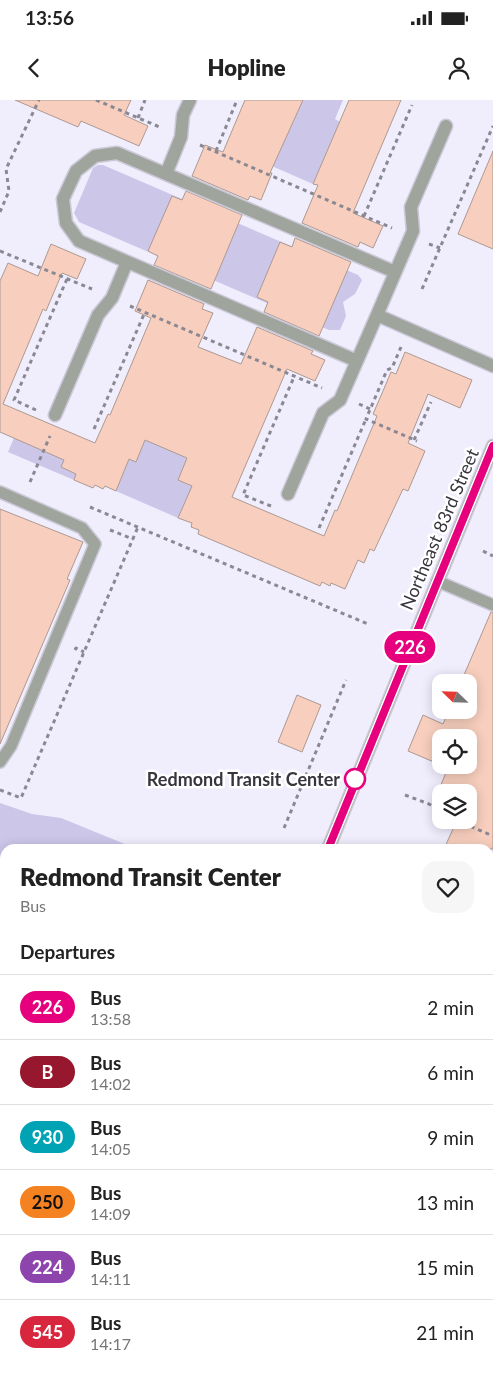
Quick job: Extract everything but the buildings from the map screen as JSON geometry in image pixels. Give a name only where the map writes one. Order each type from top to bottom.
[{"type":"street","points":[[166,174],[181,137],[183,115],[190,100]]},
{"type":"street","points":[[288,494],[323,413],[340,400],[413,231],[411,207],[446,126]]},
{"type":"street","points":[[357,361],[79,241],[66,222],[63,199],[76,170],[95,156],[117,153],[395,272]]},
{"type":"street","points":[[55,415],[98,315],[112,298],[127,262]]},
{"type":"street","points":[[376,316],[493,366]]},
{"type":"street","name":"Northeast 83rd Street","points":[[330,844],[493,446]]},
{"type":"lane","points":[[0,492],[82,528],[95,544],[11,746],[0,762]]},
{"type":"lane","points":[[437,581],[493,605]]},
{"type":"path","points":[[0,212],[9,191],[6,169],[40,100]]},
{"type":"path","points":[[96,100],[392,228]]},
{"type":"path","points":[[138,118],[145,100]]},
{"type":"path","points":[[216,152],[237,100]]},
{"type":"path","points":[[364,216],[412,105]]},
{"type":"path","points":[[422,288],[493,126]]},
{"type":"path","points":[[0,172],[6,169]]},
{"type":"path","points":[[0,251],[323,388]]},
{"type":"path","points":[[38,410],[14,400],[67,279]]},
{"type":"path","points":[[94,429],[145,312]]},
{"type":"path","points":[[319,528],[382,380],[387,370],[392,368],[404,338]]},
{"type":"path","points":[[276,509],[243,495],[294,376]]},
{"type":"path","points":[[366,419],[416,440],[431,402]]},
{"type":"path","points":[[30,482],[52,432],[46,430]]},
{"type":"path","points":[[23,479],[36,484]]},
{"type":"path","points":[[88,506],[368,624]]},
{"type":"path","points":[[0,790],[21,798],[138,527]]},
{"type":"path","points":[[106,528],[133,539]]},
{"type":"path","points":[[483,551],[493,556]]},
{"type":"path","points":[[284,828],[346,680]]},
{"type":"path","points":[[405,795],[432,806]]},
{"type":"path","points":[[477,829],[493,836]]},
{"type":"shaded area","points":[[302,100],[343,100],[335,119],[340,122],[313,184],[226,146],[283,144]]},
{"type":"shaded area","points":[[103,165],[358,275],[362,280],[355,294],[343,302],[346,316],[340,330],[329,330],[79,222],[74,213],[93,168]]},
{"type":"shaded area","points":[[149,326],[235,362],[184,457],[187,458],[178,480],[192,486],[178,518],[116,491],[129,459],[136,461],[149,431]]},
{"type":"shaded area","points":[[36,418],[75,435],[61,467],[76,474],[74,480],[8,452],[14,438],[26,443]]},
{"type":"shaded area","points":[[0,803],[32,814],[61,818],[125,844],[0,844]]},
{"type":"bus line","name":"226","points":[[330,844],[493,446]]},
{"type":"place","name":"Redmond Transit Center","points":[[355,779]]}]
